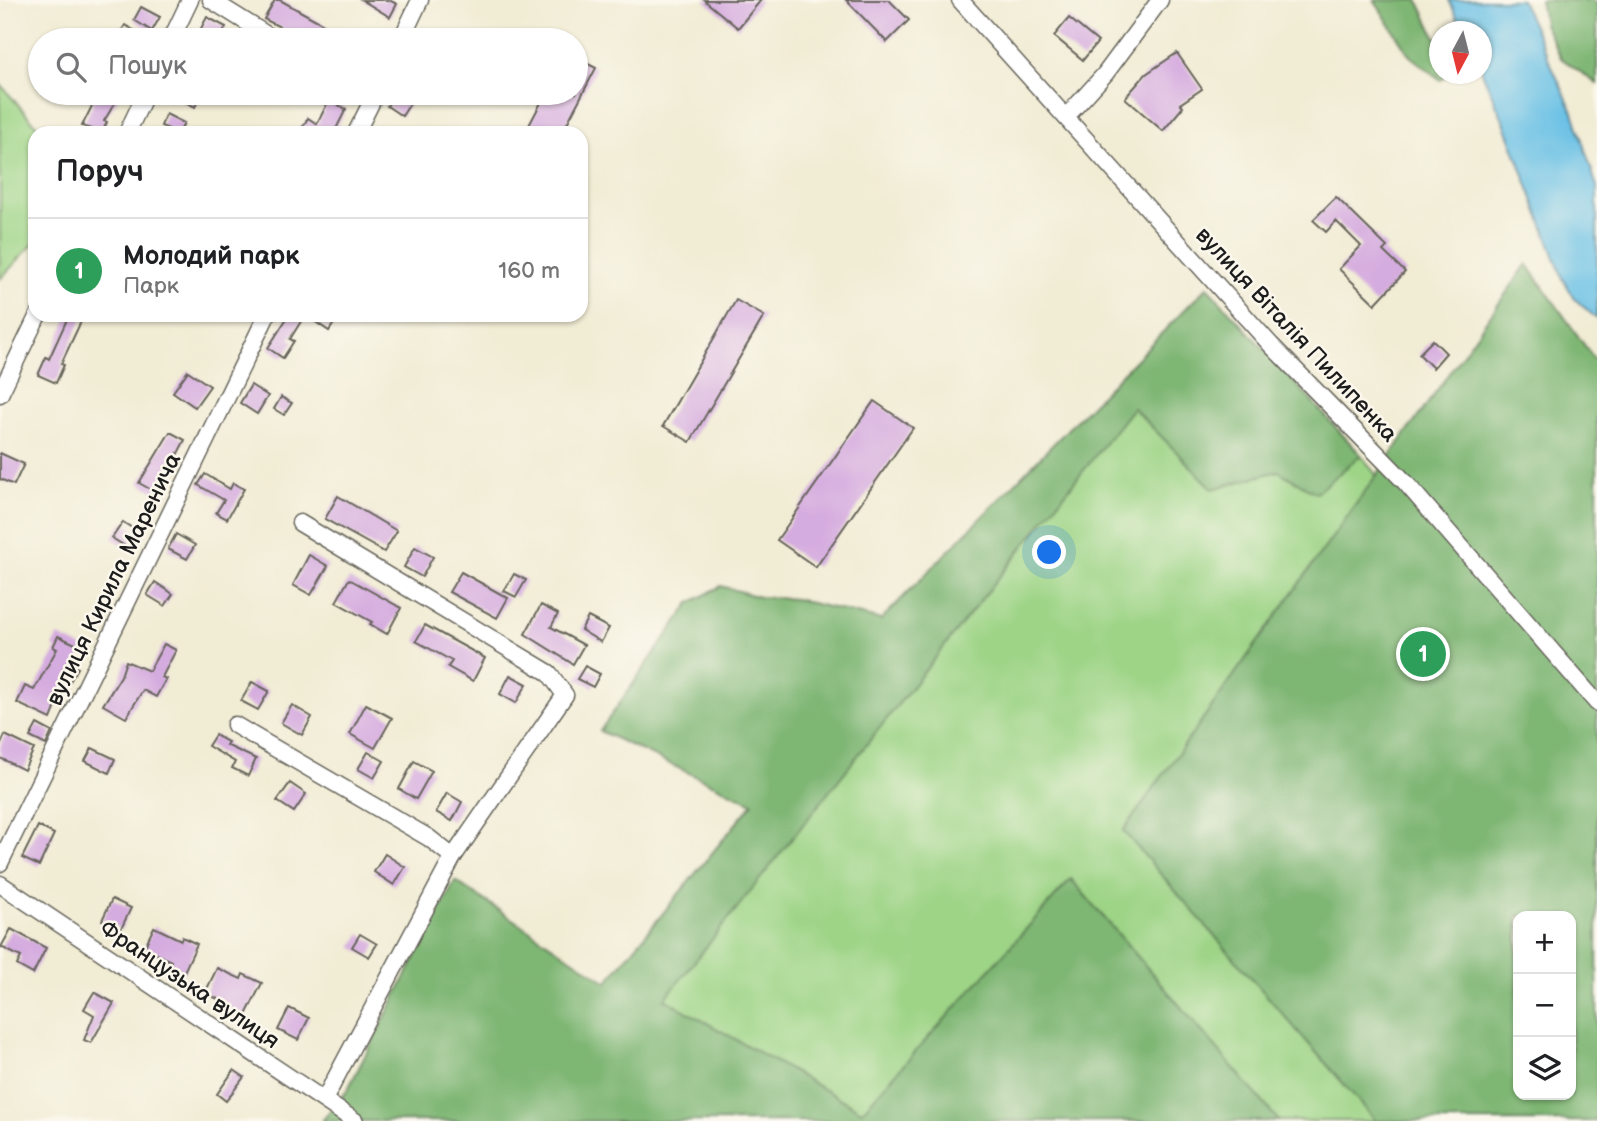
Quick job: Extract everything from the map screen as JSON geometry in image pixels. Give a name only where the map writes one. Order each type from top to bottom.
[{"type":"street","points":[[177,28],[190,0]]},
{"type":"street","points":[[211,0],[256,28]]},
{"type":"street","points":[[407,28],[420,0]]},
{"type":"street","name":"вулиця Віталія Пилипенка","points":[[960,0],[1271,345],[1405,482],[1597,703]]},
{"type":"street","points":[[1067,116],[1105,74],[1160,0]]},
{"type":"street","points":[[130,126],[140,105]]},
{"type":"street","points":[[358,126],[366,105]]},
{"type":"street","points":[[0,394],[35,322]]},
{"type":"street","name":"вулиця Кирила Маренича","points":[[0,863],[264,322]]},
{"type":"street","points":[[300,523],[549,673],[565,695],[453,857],[324,1100]]},
{"type":"street","points":[[235,725],[429,838],[453,857]]},
{"type":"street","name":"Французька вулиця","points":[[0,884],[355,1121]]},
{"type":"green space","points":[[1374,0],[1418,0],[1429,23],[1429,71],[1410,56]]},
{"type":"green space","points":[[1540,0],[1594,0],[1597,5],[1597,84],[1561,58],[1544,24]]},
{"type":"green space","points":[[0,84],[37,126],[28,126],[28,249],[0,279]]},
{"type":"green space","points":[[1527,264],[1597,363],[1597,1121],[322,1121],[347,1091],[455,881],[607,982],[753,803],[600,731],[690,603],[721,586],[759,597],[795,599],[881,620],[1207,287],[1361,455],[1377,476]]},
{"type":"green space","points":[[1527,264],[1597,363],[1597,1121],[1376,1121],[1123,831]]},
{"type":"green space","points":[[1207,287],[1361,455],[1316,493],[1278,471],[1213,489],[1133,408],[665,999],[862,1111],[1071,879],[1279,1121],[322,1121],[347,1091],[455,881],[607,982],[753,803],[600,731],[690,603],[721,586],[759,597],[795,599],[881,620]]},
{"type":"water","points":[[1449,0],[1521,0],[1573,112],[1597,187],[1597,319],[1575,299],[1563,279],[1487,84],[1492,84],[1492,21],[1458,21]]},
{"type":"building","points":[[275,0],[280,0],[327,26],[282,28],[264,19]]},
{"type":"building","points":[[362,0],[389,0],[397,4],[390,17]]},
{"type":"building","points":[[704,0],[761,0],[738,28]]},
{"type":"building","points":[[846,0],[889,0],[909,20],[887,42]]},
{"type":"building","points":[[141,7],[160,17],[154,28],[147,28],[134,20]]},
{"type":"building","points":[[207,17],[226,27],[225,28],[201,28]]},
{"type":"building","points":[[1069,18],[1098,42],[1083,60],[1054,36]]},
{"type":"building","points":[[1177,53],[1202,89],[1180,104],[1183,107],[1163,131],[1125,98],[1146,74]]},
{"type":"building","points":[[588,64],[596,68],[588,83]]},
{"type":"building","points":[[92,105],[114,105],[104,121],[107,122],[105,126],[82,126]]},
{"type":"building","points":[[326,105],[338,105],[346,109],[338,126],[303,126],[308,118],[317,124]]},
{"type":"building","points":[[388,105],[409,105],[402,116]]},
{"type":"building","points":[[540,105],[577,105],[566,126],[529,126]]},
{"type":"building","points":[[166,114],[184,123],[182,126],[161,126]]},
{"type":"building","points":[[1336,197],[1387,247],[1383,251],[1405,272],[1375,304],[1339,269],[1361,246],[1336,221],[1326,232],[1313,220]]},
{"type":"building","points":[[736,300],[764,316],[690,442],[663,426]]},
{"type":"building","points":[[66,322],[81,322],[61,364],[64,365],[56,383],[38,375],[46,357],[49,359]]},
{"type":"building","points":[[285,322],[301,322],[290,339],[294,341],[283,358],[268,348]]},
{"type":"building","points":[[316,322],[335,322],[329,331]]},
{"type":"building","points":[[1433,340],[1446,353],[1433,368],[1419,354]]},
{"type":"building","points":[[188,371],[210,386],[195,407],[173,392]]},
{"type":"building","points":[[251,385],[268,396],[257,414],[240,403]]},
{"type":"building","points":[[281,397],[292,403],[284,415],[274,409]]},
{"type":"building","points":[[874,401],[913,428],[816,567],[777,540]]},
{"type":"building","points":[[170,432],[185,440],[157,493],[139,483]]},
{"type":"building","points":[[0,453],[24,464],[14,485],[0,479]]},
{"type":"building","points":[[205,474],[230,489],[233,483],[244,489],[227,519],[216,513],[224,500],[198,485]]},
{"type":"building","points":[[338,496],[397,531],[384,552],[325,519]]},
{"type":"building","points":[[123,522],[138,532],[128,548],[112,538]]},
{"type":"building","points":[[176,534],[195,545],[187,559],[168,549]]},
{"type":"building","points":[[415,547],[433,557],[422,577],[404,567]]},
{"type":"building","points":[[309,555],[328,566],[311,595],[293,585]]},
{"type":"building","points":[[461,572],[508,598],[497,618],[449,592]]},
{"type":"building","points":[[514,574],[526,580],[516,597],[504,591]]},
{"type":"building","points":[[349,579],[401,608],[387,634],[370,624],[372,622],[336,602]]},
{"type":"building","points":[[155,582],[173,594],[165,606],[147,595]]},
{"type":"building","points":[[541,605],[558,614],[551,627],[584,645],[573,664],[525,634]]},
{"type":"building","points":[[588,617],[609,628],[601,642],[581,630]]},
{"type":"building","points":[[425,625],[485,658],[473,681],[448,667],[452,661],[416,641]]},
{"type":"building","points":[[58,636],[84,648],[75,667],[78,668],[58,701],[51,719],[17,703],[25,686],[34,690],[57,649],[53,647]]},
{"type":"building","points":[[164,644],[176,650],[162,677],[166,679],[156,697],[143,690],[126,718],[103,705],[121,676],[126,661],[149,671]]},
{"type":"building","points":[[585,666],[600,674],[593,687],[577,679]]},
{"type":"building","points":[[510,675],[527,684],[516,703],[500,694]]},
{"type":"building","points":[[252,682],[269,691],[258,710],[241,701]]},
{"type":"building","points":[[366,704],[392,718],[375,748],[350,734]]},
{"type":"building","points":[[292,705],[312,717],[302,735],[281,723]]},
{"type":"building","points":[[37,724],[52,732],[46,745],[30,737]]},
{"type":"building","points":[[5,735],[34,749],[24,770],[0,758],[0,746]]},
{"type":"building","points":[[215,735],[228,742],[226,745],[256,759],[248,776],[232,768],[235,762],[208,746]]},
{"type":"building","points":[[92,748],[115,759],[109,773],[85,761]]},
{"type":"building","points":[[368,752],[384,761],[374,778],[358,769]]},
{"type":"building","points":[[414,761],[432,771],[416,799],[399,789]]},
{"type":"building","points":[[290,783],[306,794],[294,812],[277,801]]},
{"type":"building","points":[[447,793],[462,802],[452,821],[436,812]]},
{"type":"building","points":[[38,826],[54,834],[39,866],[22,858]]},
{"type":"building","points":[[385,854],[405,867],[394,885],[374,872]]},
{"type":"building","points":[[112,899],[131,908],[121,929],[102,920]]},
{"type":"building","points":[[154,927],[181,940],[182,937],[197,944],[183,974],[168,967],[171,961],[144,948]]},
{"type":"building","points":[[11,929],[46,948],[33,974],[17,965],[21,957],[1,947]]},
{"type":"building","points":[[360,934],[377,944],[369,957],[352,947]]},
{"type":"building","points":[[217,968],[241,979],[243,974],[262,983],[244,1019],[226,1011],[229,1004],[205,993]]},
{"type":"building","points":[[94,992],[114,1003],[91,1043],[84,1040],[94,1015],[84,1009]]},
{"type":"building","points":[[289,1008],[309,1018],[298,1040],[278,1030]]},
{"type":"building","points":[[234,1070],[244,1077],[226,1101],[217,1094]]},
{"type":"place","name":"Молодий парк","points":[[1423,654]]}]
